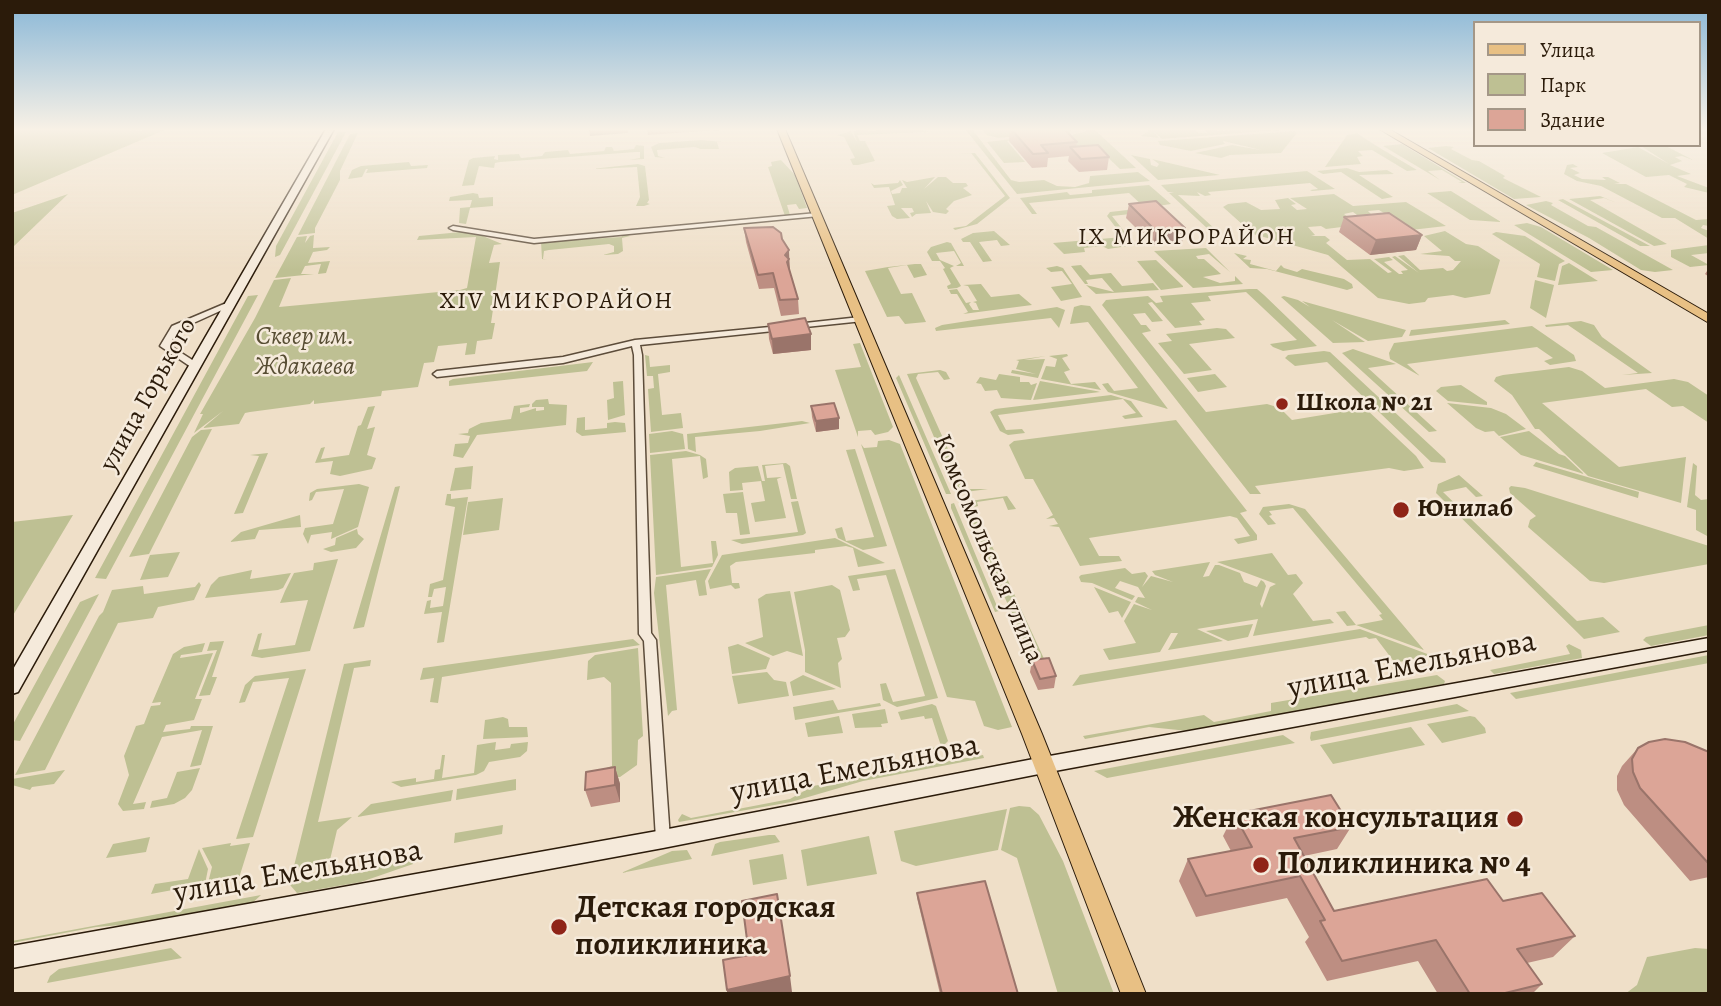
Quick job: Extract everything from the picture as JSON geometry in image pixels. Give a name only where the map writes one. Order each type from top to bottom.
[{"type":"main road","name":"улица Горького","points":[[12,687],[303,176]]},
{"type":"main road","name":"Комсомольская улица","points":[[801,176],[1044,765],[1134,994]]},
{"type":"main road","points":[[1464,176],[1709,319]]},
{"type":"main road","name":"улица Емельянова","points":[[12,957],[1709,644]]},
{"type":"street","points":[[453,228],[534,241],[817,215]]},
{"type":"street","points":[[194,365],[164,346],[175,328],[228,306]]},
{"type":"street","points":[[437,374],[563,360],[635,343],[859,319]]},
{"type":"street","points":[[635,343],[638,355],[645,634],[650,640],[663,839]]},
{"type":"green space","points":[[12,176],[57,176],[12,195]]},
{"type":"green space","points":[[314,176],[322,176],[280,255],[275,257],[276,246]]},
{"type":"green space","points":[[328,176],[340,176],[315,233],[298,235]]},
{"type":"green space","points":[[465,176],[476,176],[474,185],[462,186]]},
{"type":"green space","points":[[638,176],[646,176],[647,203],[650,204],[636,206],[640,197]]},
{"type":"green space","points":[[771,176],[795,176],[807,208],[799,209],[796,204],[787,205],[790,215],[785,216]]},
{"type":"green space","points":[[989,176],[993,176],[1010,198],[977,224],[955,230],[953,228],[966,226],[1005,196]]},
{"type":"green space","points":[[1003,176],[1019,182],[1044,180],[1057,186],[1075,187],[1089,183],[1091,176],[1143,176],[1150,181],[1017,194]]},
{"type":"green space","points":[[1154,176],[1208,176],[1158,180]]},
{"type":"green space","points":[[1255,176],[1315,176],[1335,189],[1312,191],[1310,190],[1318,189],[1310,183],[1208,192],[1211,195],[1205,196],[1197,192],[1200,196],[1178,195],[1216,230],[1209,230],[1169,193],[1174,192],[1168,192],[1161,185]]},
{"type":"green space","points":[[1347,176],[1360,176],[1393,197],[1382,199]]},
{"type":"green space","points":[[1475,176],[1505,176],[1503,178],[1541,197],[1514,199]]},
{"type":"green space","points":[[1568,176],[1606,180],[1602,177],[1608,177],[1620,183],[1614,184],[1626,184],[1696,220],[1709,219],[1709,226],[1703,225],[1701,228],[1709,231],[1709,239],[1675,218],[1662,218],[1601,186],[1577,181]]},
{"type":"green space","points":[[1671,176],[1709,188],[1709,193],[1684,187],[1687,184]]},
{"type":"green space","points":[[935,177],[924,189],[938,177],[946,177],[953,183],[966,183],[968,186],[963,188],[972,195],[954,201],[946,209],[949,211],[946,214],[933,212],[926,201],[931,213],[916,214],[912,217],[912,208],[901,208],[910,218],[897,219],[892,216],[887,206],[895,205],[889,187],[874,188],[871,183],[898,183],[900,180],[903,185],[891,191],[892,194],[907,188],[902,180],[907,182]]},
{"type":"green space","points":[[1149,185],[1171,204],[1151,207],[1149,212],[1112,216],[1135,245],[1108,249],[1102,246],[1084,248],[1085,252],[1064,254],[1053,243],[1123,237],[1107,216],[1110,212],[1145,208],[1129,193],[1029,203],[1037,214],[1032,214],[1020,198],[1067,192],[1070,195],[1092,193],[1092,190]]},
{"type":"green space","points":[[1451,191],[1501,222],[1470,220],[1427,193]]},
{"type":"green space","points":[[68,194],[12,248],[12,213]]},
{"type":"green space","points":[[478,194],[479,198],[493,197],[493,206],[470,208],[466,224],[459,223],[460,208],[470,207],[472,200],[449,201],[450,197]]},
{"type":"green space","points":[[1334,194],[1353,206],[1406,202],[1446,226],[1411,230],[1379,210],[1368,211],[1371,214],[1367,215],[1369,224],[1353,212],[1344,214],[1348,217],[1354,216],[1365,224],[1326,229],[1321,226],[1308,227],[1315,235],[1311,236],[1325,236],[1330,240],[1326,243],[1347,260],[1370,259],[1388,273],[1392,272],[1374,259],[1389,257],[1393,260],[1384,262],[1399,274],[1403,274],[1401,271],[1408,270],[1392,257],[1395,256],[1419,273],[1398,256],[1404,255],[1420,270],[1453,270],[1461,261],[1455,261],[1449,256],[1420,254],[1442,251],[1424,236],[1445,231],[1466,244],[1478,246],[1500,260],[1490,294],[1465,298],[1453,295],[1428,298],[1425,302],[1409,304],[1378,298],[1328,255],[1253,234],[1223,207],[1246,202],[1261,210],[1280,209],[1275,200],[1288,198],[1296,204],[1291,205],[1297,210],[1307,209],[1290,198]]},
{"type":"green space","points":[[1600,196],[1617,203],[1604,198],[1590,200],[1667,244],[1654,246],[1569,199]]},
{"type":"green space","points":[[1563,199],[1650,246],[1640,246],[1558,200]]},
{"type":"green space","points":[[1546,201],[1673,270],[1641,270],[1589,238],[1526,205]]},
{"type":"green space","points":[[1527,223],[1541,227],[1613,270],[1591,272],[1514,225]]},
{"type":"green space","name":"Сквер им. Ждакаева","points":[[471,231],[502,244],[494,245],[489,263],[500,262],[491,323],[495,323],[492,339],[477,341],[475,354],[465,355],[467,343],[438,346],[434,362],[424,363],[418,387],[382,391],[381,396],[314,404],[314,400],[310,404],[250,412],[245,413],[239,424],[203,428],[223,411],[194,433],[203,414],[200,414],[274,280],[291,278],[279,307],[460,290],[467,288],[476,237],[417,240],[419,236]]},
{"type":"green space","points":[[994,231],[1010,245],[1001,246],[997,240],[979,242],[992,261],[983,262],[970,242],[963,242],[961,239],[973,233]]},
{"type":"green space","points":[[1496,232],[1525,236],[1565,261],[1559,264],[1555,281],[1537,277],[1540,264],[1492,234]]},
{"type":"green space","points":[[625,234],[630,236],[622,238],[623,251],[618,254],[603,255],[614,252],[614,246],[609,244],[544,251],[543,259],[547,260],[542,259],[541,242],[621,237]]},
{"type":"green space","points":[[314,235],[313,248],[330,247],[313,252],[308,263],[330,261],[326,273],[318,274],[321,264],[305,266],[301,274],[314,274],[275,278],[297,237],[307,236],[305,243]]},
{"type":"green space","points":[[951,243],[964,266],[956,266],[961,263],[954,251],[936,253],[940,260],[954,266],[950,268],[961,286],[957,288],[948,289],[947,286],[951,284],[943,269],[945,268],[940,261],[932,261],[927,252],[931,247]]},
{"type":"green space","points":[[1709,245],[1709,253],[1691,255],[1709,265],[1690,267],[1671,257],[1671,250]]},
{"type":"green space","points":[[1206,248],[1230,272],[1209,254],[1196,256],[1198,259],[1204,259],[1221,274],[1203,277],[1220,283],[1235,281],[1235,276],[1243,284],[1193,288],[1154,251]]},
{"type":"green space","points":[[1234,253],[1247,256],[1243,259],[1251,260],[1250,264],[1276,271],[1281,265],[1297,272],[1302,269],[1344,279],[1352,284],[1353,288],[1347,290],[1267,269],[1250,268]]},
{"type":"green space","points":[[1156,260],[1183,287],[1161,290],[1137,261]]},
{"type":"green space","points":[[1569,263],[1598,281],[1558,285],[1562,266]]},
{"type":"green space","points":[[915,264],[921,264],[927,275],[914,278],[907,265],[888,268],[901,294],[912,293],[926,322],[905,324],[899,316],[887,317],[865,271],[888,267]]},
{"type":"green space","points":[[1081,265],[1090,275],[1111,273],[1122,286],[1153,283],[1159,290],[1096,294],[1086,285],[1114,292],[1102,278],[1086,280],[1088,284],[1085,284],[1071,266]]},
{"type":"green space","points":[[1046,268],[1063,268],[1082,297],[1061,301],[1051,287],[1072,284],[1062,271],[1051,272]]},
{"type":"green space","points":[[1535,280],[1554,285],[1546,318],[1530,308]]},
{"type":"green space","points":[[981,284],[991,297],[1019,294],[1032,305],[963,314],[968,312],[957,294],[951,294],[949,290],[957,289],[966,303],[971,302],[969,304],[973,310],[979,310],[973,302],[977,301],[968,286],[963,285]]},
{"type":"green space","points":[[1257,289],[1317,346],[1283,351],[1273,347],[1270,344],[1297,340],[1246,292],[1208,296],[1211,301],[1191,303],[1205,320],[1199,321],[1202,325],[1175,328],[1152,302],[1148,303],[1163,321],[1152,322],[1145,313],[1133,314],[1141,325],[1146,325],[1151,331],[1142,333],[1206,412],[1267,404],[1280,408],[1292,420],[1365,408],[1416,456],[1424,468],[1404,471],[1389,468],[1255,486],[1261,494],[1250,494],[1102,305],[1106,300],[1148,296],[1156,303],[1163,302],[1160,296]]},
{"type":"green space","points":[[258,295],[106,579],[95,578],[248,296]]},
{"type":"green space","points":[[1281,297],[1310,307],[1302,301],[1406,330],[1402,337],[1368,341],[1332,320],[1365,342],[1333,343]]},
{"type":"green space","points":[[1090,306],[1168,409],[1108,392],[1102,384],[1108,383],[1114,391],[1138,388],[1088,322],[1070,324],[1074,307]]},
{"type":"green space","points":[[1057,307],[1065,310],[1059,328],[1051,318],[936,331],[935,328],[942,325]]},
{"type":"green space","points":[[1505,320],[1510,324],[1409,336],[1411,330]]},
{"type":"green space","points":[[1581,321],[1594,325],[1602,337],[1652,373],[1622,375],[1638,373],[1568,325],[1545,325]]},
{"type":"green space","points":[[1532,326],[1574,355],[1576,361],[1550,365],[1544,361],[1553,358],[1537,347],[1407,364],[1420,376],[1390,359],[1389,353],[1394,343]]},
{"type":"green space","points":[[1226,329],[1235,338],[1189,344],[1212,370],[1184,374],[1158,343],[1172,341],[1166,334]]},
{"type":"green space","points":[[860,343],[893,427],[888,432],[875,435],[871,430],[858,431],[858,437],[835,370],[861,367],[853,344]]},
{"type":"green space","points":[[1353,349],[1396,364],[1368,368],[1437,431],[1429,432],[1342,353]]},
{"type":"green space","points":[[1330,352],[1445,459],[1446,463],[1431,462],[1327,362],[1295,366],[1285,358],[1288,355]]},
{"type":"green space","points":[[645,355],[649,356],[650,367],[670,365],[670,372],[658,374],[662,415],[681,413],[683,428],[651,432],[648,389],[654,388],[653,376],[647,376]]},
{"type":"green space","points":[[1046,356],[1024,360],[1045,359],[1038,378],[1011,373],[1012,370],[1036,374],[1016,369],[1019,361],[1016,360]]},
{"type":"green space","points":[[1049,356],[1068,356],[1062,358],[1070,370],[1064,372],[1071,384],[1095,382],[1101,390],[1041,379],[1046,366],[1055,367],[1057,359]]},
{"type":"green space","points":[[593,362],[587,371],[449,386],[449,381],[453,379]]},
{"type":"green space","points":[[1569,367],[1582,371],[1605,388],[1674,379],[1688,382],[1709,396],[1709,423],[1683,406],[1672,407],[1646,389],[1542,403],[1619,467],[1686,457],[1681,503],[1588,476],[1539,429],[1535,429],[1512,395],[1494,381],[1496,377],[1503,375]]},
{"type":"green space","points":[[940,370],[946,372],[950,379],[944,380],[938,372],[918,374],[916,378],[966,489],[988,489],[958,493],[907,374]]},
{"type":"green space","points":[[999,374],[1020,377],[1020,382],[1029,382],[1031,385],[1037,383],[1031,400],[1001,398],[997,390],[985,391],[981,384],[976,383],[980,377],[996,380]]},
{"type":"green space","points":[[1215,374],[1227,387],[1198,392],[1187,378]]},
{"type":"green space","points":[[899,375],[951,494],[946,494],[896,378]]},
{"type":"green space","points":[[623,381],[625,415],[608,420],[607,400],[614,398],[613,382]]},
{"type":"green space","points":[[1040,381],[1096,391],[1100,392],[1033,400]]},
{"type":"green space","points":[[1461,385],[1487,402],[1487,405],[1448,401],[1436,391],[1441,387]]},
{"type":"green space","points":[[1111,395],[1131,401],[1143,417],[1125,419],[1122,416],[1136,413],[1123,399],[998,415],[1006,430],[1022,429],[1025,433],[1008,435],[1000,431],[990,412],[995,409]]},
{"type":"green space","points":[[548,399],[549,404],[567,405],[566,425],[477,435],[463,458],[453,456],[455,444],[468,443],[470,436],[458,434],[468,433],[469,429],[481,423],[511,419],[514,406],[530,404],[529,407],[520,408],[520,413],[536,408],[536,411],[544,410],[544,407],[532,407],[532,404],[536,400]]},
{"type":"green space","points":[[1447,403],[1491,408],[1506,414],[1526,429],[1499,436],[1494,431],[1485,432],[1476,428]]},
{"type":"green space","points":[[375,406],[367,429],[375,427],[367,455],[376,458],[372,469],[340,476],[330,474],[333,461],[315,463],[321,448],[325,447],[321,459],[349,455],[358,426],[361,425],[368,407]]},
{"type":"green space","points":[[585,417],[585,430],[607,428],[607,423],[615,422],[625,423],[626,432],[582,436],[576,432],[577,418]]},
{"type":"green space","points":[[1176,420],[1247,511],[1240,513],[1257,535],[1257,540],[1238,544],[1234,539],[1250,536],[1237,518],[1230,516],[1089,538],[1099,556],[1119,556],[1122,561],[1080,566],[1059,527],[1049,526],[1058,524],[1054,518],[1046,519],[1053,515],[1033,479],[1025,479],[1009,445],[1014,441]]},
{"type":"green space","points":[[802,421],[810,423],[695,437],[696,452],[688,449],[687,434]]},
{"type":"green space","points":[[212,429],[149,554],[129,557],[192,437],[201,430]]},
{"type":"green space","points":[[672,431],[683,434],[685,449],[650,453],[649,434]]},
{"type":"green space","points":[[1529,431],[1565,456],[1584,474],[1521,455],[1500,437]]},
{"type":"green space","points":[[889,440],[900,444],[1012,727],[998,730],[984,726],[975,701],[947,697],[861,444],[864,448],[877,447],[878,441]]},
{"type":"green space","points":[[855,449],[887,546],[863,550],[838,538],[835,529],[842,527],[846,541],[874,537],[846,450]]},
{"type":"green space","points":[[686,451],[700,455],[706,459],[708,477],[703,479],[700,456],[672,459],[681,567],[713,563],[711,541],[716,541],[718,555],[712,567],[656,575],[650,455]]},
{"type":"green space","points":[[268,453],[243,513],[234,514],[259,456],[250,455]]},
{"type":"green space","points":[[1536,462],[1639,492],[1638,498],[1533,466]]},
{"type":"green space","points":[[786,463],[790,466],[797,499],[791,499],[783,464],[765,466],[767,478],[782,477],[777,479],[786,518],[755,522],[751,503],[765,501],[761,481],[742,483],[743,490],[730,491],[729,472],[735,468],[758,466],[762,481],[765,481],[762,465]]},
{"type":"green space","points":[[1693,463],[1697,466],[1695,495],[1701,500],[1709,499],[1709,537],[1696,530],[1696,510],[1687,507]]},
{"type":"green space","points":[[473,466],[471,489],[450,491],[455,468]]},
{"type":"green space","points":[[1459,475],[1483,496],[1476,497],[1466,487],[1443,492],[1577,621],[1603,617],[1620,632],[1584,639],[1436,493],[1438,484]]},
{"type":"green space","points":[[359,484],[369,487],[358,527],[331,539],[332,532],[311,535],[308,544],[303,534],[305,528],[333,524],[344,489],[316,492],[309,501],[310,493],[317,489]]},
{"type":"green space","points":[[400,486],[364,627],[353,629],[395,487]]},
{"type":"green space","points":[[1511,486],[1525,488],[1709,546],[1709,564],[1604,583],[1590,581],[1528,527],[1530,520],[1536,516],[1510,493]]},
{"type":"green space","points":[[743,492],[750,534],[740,535],[737,513],[726,513],[723,494]]},
{"type":"green space","points":[[447,494],[451,494],[451,499],[468,497],[444,642],[437,643],[442,612],[424,614],[427,601],[431,600],[430,608],[443,606],[446,587],[434,589],[432,597],[428,597],[430,584],[443,580],[455,507],[445,505]]},
{"type":"green space","points":[[1007,496],[1016,509],[1008,510],[1003,498],[977,502],[978,506],[974,507],[1046,663],[1035,665],[962,502]]},
{"type":"green space","points":[[503,498],[499,530],[463,535],[468,502]]},
{"type":"green space","points":[[798,501],[806,533],[803,535],[742,544],[731,540],[798,532],[791,502]]},
{"type":"green space","points":[[954,503],[999,611],[995,612],[951,508]]},
{"type":"green space","points":[[1289,504],[1305,509],[1424,650],[1356,625],[1383,620],[1379,615],[1382,614],[1293,508],[1269,511],[1272,515],[1269,516],[1276,524],[1268,525],[1259,514],[1263,507]]},
{"type":"green space","points":[[73,515],[12,617],[12,522]]},
{"type":"green space","points":[[300,515],[301,527],[259,530],[255,539],[230,542],[241,532]]},
{"type":"green space","points":[[357,529],[364,539],[356,548],[331,552],[323,549],[335,545],[336,538]]},
{"type":"green space","points":[[835,538],[885,563],[858,567],[853,548],[846,546],[815,550],[815,553],[736,562],[730,566],[732,583],[739,583],[740,588],[735,589],[731,585],[710,589],[708,581],[722,555]]},
{"type":"green space","points":[[180,552],[168,577],[140,580],[150,555]]},
{"type":"green space","points":[[1272,553],[1288,575],[1296,574],[1303,583],[1293,594],[1313,621],[1330,619],[1334,623],[1253,636],[1258,619],[1197,629],[1223,641],[1168,650],[1178,633],[1171,633],[1160,652],[1109,660],[1103,649],[1136,643],[1124,621],[1134,604],[1152,610],[1135,602],[1138,597],[1145,598],[1138,587],[1120,581],[1115,588],[1135,596],[1132,600],[1092,583],[1081,582],[1081,575],[1125,568],[1132,574],[1145,572],[1148,576],[1142,587],[1151,576],[1173,582],[1155,575],[1152,571],[1210,562],[1203,577],[1209,576],[1215,565],[1219,565],[1240,573],[1244,582],[1257,587],[1261,580],[1264,582],[1266,586],[1260,604],[1262,608],[1270,587],[1276,584],[1217,562]]},
{"type":"green space","points":[[338,559],[310,651],[262,658],[251,656],[258,634],[262,633],[258,650],[295,645],[308,600],[280,603],[294,573],[313,570],[314,563]]},
{"type":"green space","points":[[711,569],[705,581],[707,595],[699,596],[696,580],[666,585],[677,710],[668,716],[654,593],[656,577]]},
{"type":"green space","points":[[895,569],[938,698],[897,707],[883,700],[880,684],[886,683],[893,702],[925,696],[886,575],[857,579],[860,590],[853,591],[848,576]]},
{"type":"green space","points":[[252,570],[250,579],[291,573],[283,588],[278,590],[205,598],[211,585],[219,577]]},
{"type":"green space","points":[[199,582],[201,585],[194,600],[158,607],[153,618],[118,623],[45,770],[15,775],[103,612],[112,590],[143,586],[144,594],[195,587]]},
{"type":"green space","points":[[832,585],[840,590],[850,630],[845,637],[837,638],[842,659],[838,663],[841,688],[805,672],[805,650],[794,592]]},
{"type":"green space","points":[[1094,587],[1131,602],[1122,618],[1118,611],[1109,613]]},
{"type":"green space","points":[[790,591],[803,656],[787,651],[773,656],[745,643],[763,637],[758,599],[766,594]]},
{"type":"green space","points":[[99,594],[20,741],[12,740],[12,726],[80,602]]},
{"type":"green space","points":[[1345,611],[1356,625],[1347,626],[1336,612]]},
{"type":"green space","points":[[1253,624],[1248,637],[1228,641],[1206,631]]},
{"type":"green space","points":[[1709,625],[1709,635],[1651,646],[1643,640],[1646,637]]},
{"type":"green space","points":[[1360,629],[1430,655],[1395,663],[1376,638],[1366,637],[1072,686],[1080,675]]},
{"type":"green space","points":[[633,639],[640,645],[442,677],[438,703],[430,702],[434,678],[420,680],[423,668]]},
{"type":"green space","points":[[224,641],[212,677],[217,677],[210,695],[199,696],[217,650],[207,651],[210,642]]},
{"type":"green space","points":[[205,643],[202,652],[181,655],[180,658],[213,653],[195,699],[202,699],[194,720],[166,725],[163,732],[190,729],[191,726],[213,726],[201,765],[190,767],[202,730],[162,737],[133,804],[146,802],[144,809],[123,811],[118,804],[129,775],[124,756],[136,726],[144,724],[151,706],[160,705],[161,702],[152,703],[173,654],[184,647]]},
{"type":"green space","points":[[738,644],[770,658],[766,669],[732,674],[728,647]]},
{"type":"green space","points":[[1569,644],[1581,650],[1582,658],[1494,674],[1490,670],[1570,654],[1566,646]]},
{"type":"green space","points":[[638,648],[643,736],[638,740],[637,765],[620,777],[606,778],[606,768],[612,766],[611,683],[604,677],[587,680],[588,661],[595,655]]},
{"type":"green space","points":[[1709,655],[1709,663],[1516,699],[1510,693]]},
{"type":"green space","points":[[371,660],[370,666],[354,668],[318,822],[352,817],[337,830],[329,864],[293,870],[344,664]]},
{"type":"green space","points":[[306,669],[253,837],[236,839],[289,678],[253,682],[245,702],[239,703],[245,685],[255,676]]},
{"type":"green space","points":[[767,672],[774,680],[786,682],[789,696],[738,704],[732,676]]},
{"type":"green space","points":[[803,675],[836,689],[793,696],[790,682]]},
{"type":"green space","points":[[1437,675],[1445,681],[1444,684],[1188,731],[1149,727],[1085,739],[1083,736],[1204,715],[1214,722],[1271,711],[1271,703]]},
{"type":"green space","points":[[833,700],[838,710],[880,703],[881,706],[795,720],[793,707]]},
{"type":"green space","points":[[932,704],[936,706],[948,741],[941,748],[916,752],[941,746],[932,718],[925,719],[924,716],[901,720],[898,712]]},
{"type":"green space","points":[[1457,704],[1469,711],[1311,741],[1310,738],[1311,732]]},
{"type":"green space","points":[[885,709],[888,723],[881,724],[882,727],[855,728],[852,714]]},
{"type":"green space","points":[[839,716],[843,733],[808,737],[805,723]]},
{"type":"green space","points":[[503,717],[508,719],[509,727],[527,727],[528,737],[483,739],[485,720]]},
{"type":"green space","points":[[1475,717],[1486,733],[1442,743],[1427,724]]},
{"type":"green space","points":[[1411,727],[1425,745],[1333,764],[1320,745]]},
{"type":"green space","points":[[1283,735],[1295,743],[1107,778],[1094,771]]},
{"type":"green space","points":[[496,742],[495,750],[528,742],[527,751],[520,757],[489,762],[484,771],[476,775],[401,787],[391,782],[416,778],[416,782],[434,779],[435,770],[440,769],[442,755],[445,755],[442,778],[474,773],[477,745]]},
{"type":"green space","points":[[983,755],[984,758],[863,781],[791,802],[679,822],[678,820],[682,814],[691,818],[790,799],[813,786]]},
{"type":"green space","points":[[200,768],[192,790],[185,798],[174,804],[150,808],[152,801],[167,798],[177,772]]},
{"type":"green space","points":[[65,770],[54,784],[32,787],[30,790],[12,785],[12,779]]},
{"type":"green space","points":[[516,779],[516,790],[456,800],[457,789]]},
{"type":"green space","points":[[453,790],[451,801],[357,817],[371,804]]},
{"type":"green space","points":[[1030,807],[1039,815],[1063,861],[1114,994],[1058,994],[1017,858],[1001,850],[1010,808]]},
{"type":"green space","points":[[1007,809],[998,850],[916,866],[901,861],[894,831]]},
{"type":"green space","points":[[503,825],[502,834],[454,843],[455,833]]},
{"type":"green space","points":[[775,835],[780,842],[711,856],[715,844],[720,842]]},
{"type":"green space","points":[[869,836],[877,874],[807,886],[801,850]]},
{"type":"green space","points":[[150,837],[146,852],[106,858],[113,844]]},
{"type":"green space","points":[[231,843],[230,846],[250,843],[239,878],[208,883],[212,867],[202,848]]},
{"type":"green space","points":[[199,849],[208,869],[205,884],[151,894],[155,884],[188,879]]},
{"type":"green space","points":[[687,850],[692,859],[621,873],[672,851]]},
{"type":"green space","points":[[783,854],[787,879],[753,885],[749,860]]},
{"type":"green space","points":[[414,860],[413,864],[361,882],[297,893],[290,885],[290,881]]},
{"type":"green space","points":[[261,895],[247,908],[185,920],[96,927],[12,943],[12,941]]},
{"type":"green space","points":[[171,948],[182,958],[47,983],[50,976],[59,969]]},
{"type":"green space","points":[[1695,948],[1709,949],[1709,994],[1625,994],[1637,985],[1647,957]]},
{"type":"building","points":[[1156,201],[1185,228],[1156,231],[1129,204]]},
{"type":"building","points":[[1389,213],[1422,235],[1376,240],[1344,217]]},
{"type":"building","points":[[773,227],[781,233],[789,250],[785,255],[789,259],[787,262],[798,299],[780,300],[773,273],[758,275],[744,228]]},
{"type":"building","points":[[805,318],[811,334],[772,339],[768,324]]},
{"type":"building","points":[[834,403],[839,418],[816,421],[811,406]]},
{"type":"building","points":[[1049,658],[1056,676],[1040,679],[1032,660]]},
{"type":"building","points":[[1665,739],[1685,742],[1709,752],[1709,864],[1640,788],[1633,772],[1632,759],[1638,748],[1649,742]]},
{"type":"building","points":[[615,767],[615,785],[585,790],[586,772]]},
{"type":"building","points":[[1331,795],[1351,827],[1294,838],[1334,911],[1487,879],[1503,901],[1542,893],[1575,936],[1517,949],[1542,984],[1501,994],[1470,994],[1436,940],[1342,961],[1320,921],[1325,920],[1300,876],[1206,896],[1188,859],[1252,847],[1234,814]]},
{"type":"building","points":[[985,881],[1018,994],[942,994],[917,893]]},
{"type":"building","points":[[777,894],[790,976],[727,990],[723,960],[749,955],[742,901]]},
{"type":"place","name":"Школа № 21","points":[[1282,404]]},
{"type":"place","name":"Юнилаб","points":[[1401,510]]},
{"type":"place","name":"Женская консультация","points":[[1515,819]]},
{"type":"place","name":"Поликлиника № 4","points":[[1261,865]]},
{"type":"place","name":"Детская городская поликлиника","points":[[559,927]]},
{"type":"district","name":"IX МИКРОРАЙОН","points":[[1187,238]]},
{"type":"district","name":"XIV МИКРОРАЙОН","points":[[557,302]]}]
